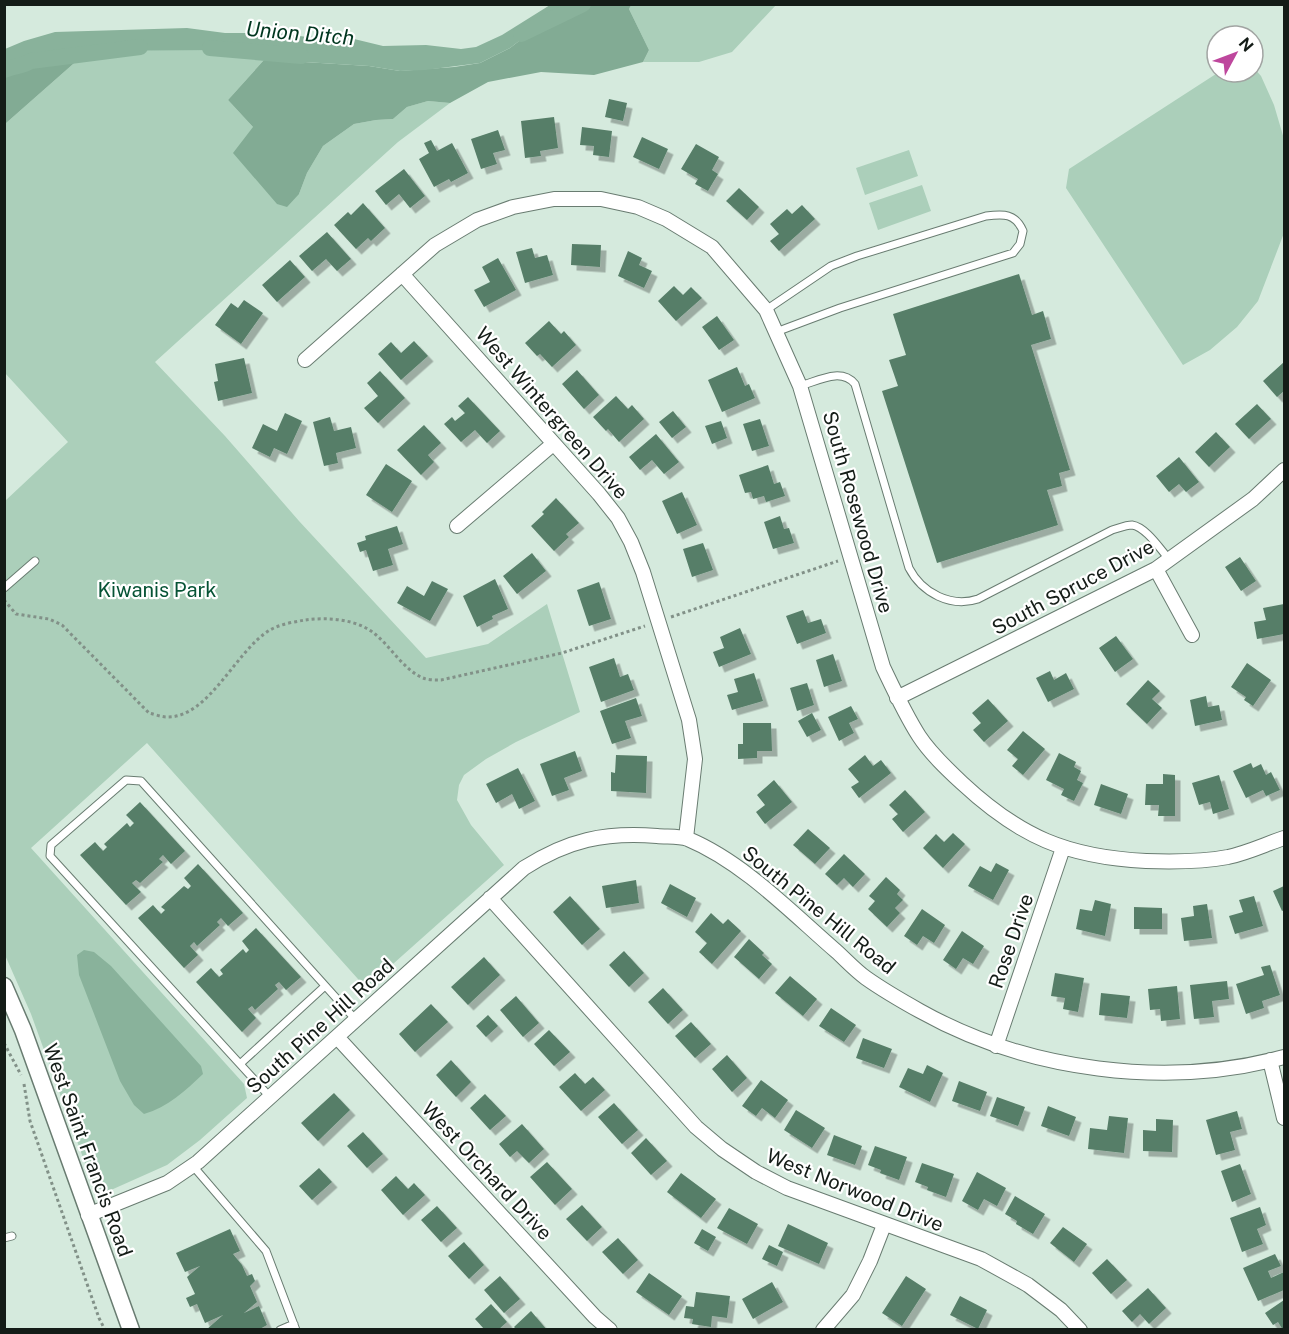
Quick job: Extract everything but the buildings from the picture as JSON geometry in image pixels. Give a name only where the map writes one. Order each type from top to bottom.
[{"type":"street","name":"South Rosewood Drive","points":[[305,360],[435,245],[477,220],[513,207],[554,199],[602,199],[638,207],[687,231],[712,247],[766,310],[800,386],[883,667],[897,698],[920,738],[949,772],[989,808],[1027,833],[1063,848],[1118,859],[1185,863],[1229,857],[1284,838]]},
{"type":"street","name":"West Wintergreen Drive","points":[[402,274],[599,494],[618,518],[631,542],[689,720],[696,759],[686,838]]},
{"type":"street","points":[[457,526],[554,444]]},
{"type":"street","name":"South Spruce Drive","points":[[897,698],[1156,569],[1253,500],[1284,470]]},
{"type":"street","points":[[1156,569],[1192,634]]},
{"type":"street","name":"South Pine Hill Road","points":[[88,1215],[167,1183],[192,1166],[524,868],[549,852],[593,837],[627,833],[686,838],[725,858],[773,896],[866,978],[922,1012],[996,1046],[1071,1065],[1151,1074],[1202,1071],[1284,1057]]},
{"type":"street","name":"Rose Drive","points":[[996,1046],[1063,848]]},
{"type":"street","name":"West Norwood Drive","points":[[490,898],[696,1127],[722,1149],[756,1172],[787,1188],[981,1259],[1028,1286],[1061,1310],[1080,1329]]},
{"type":"street","name":"West Saint Francis Road","points":[[4,986],[23,1030],[131,1329]]},
{"type":"street","name":"West Orchard Drive","points":[[337,1037],[595,1317],[609,1329]]},
{"type":"street","points":[[1270,1060],[1284,1118]]},
{"type":"street","points":[[823,1329],[853,1295],[884,1225]]},
{"type":"lane","points":[[766,310],[831,266],[856,255],[986,216],[1005,214],[1013,217],[1023,231],[1023,237],[1014,253],[840,308],[776,332]]},
{"type":"lane","points":[[800,386],[839,374],[849,377],[855,384],[909,568],[923,586],[946,600],[964,602],[978,599],[1112,530],[1131,525],[1139,527],[1169,559]]},
{"type":"lane","points":[[4,588],[35,561]]},
{"type":"lane","points":[[270,1097],[50,856],[51,845],[126,780],[141,781],[356,1020]]},
{"type":"lane","points":[[240,1064],[325,986]]},
{"type":"lane","points":[[192,1166],[266,1251],[295,1327],[280,1329]]},
{"type":"path","points":[[4,600],[16,614],[50,619],[62,626],[149,713],[166,717],[184,714],[201,703],[255,643],[270,630],[284,625],[308,620],[335,619],[352,623],[374,633],[413,672],[424,678],[441,680],[562,653],[849,558]]},
{"type":"path","points":[[4,1042],[25,1087],[30,1120],[99,1318],[105,1329]]},
{"type":"green space","points":[[631,4],[776,5],[732,52],[699,62],[643,62],[649,50],[629,9]]},
{"type":"green space","name":"Kiwanis Park","points":[[256,46],[273,50],[228,100],[253,127],[299,194],[307,173],[323,146],[354,124],[393,119],[407,107],[428,101],[450,103],[398,142],[155,362],[426,658],[488,644],[547,604],[580,712],[516,742],[464,775],[459,785],[457,800],[471,825],[504,865],[366,988],[147,743],[31,848],[244,1084],[247,1098],[200,1140],[167,1165],[102,1194],[91,1183],[31,1014],[5,955],[5,501],[68,442],[5,373],[5,124],[89,50],[220,50]]},
{"type":"green space","points":[[1205,81],[1205,84],[1265,84],[1274,105],[1284,139],[1284,233],[1258,301],[1237,327],[1210,350],[1183,365],[1066,188],[1069,169]]},
{"type":"green space","points":[[909,150],[918,176],[865,195],[856,168]]},
{"type":"green space","points":[[922,185],[931,211],[878,230],[869,203]]},
{"type":"shaded area","points":[[550,5],[576,5],[549,18],[510,48],[480,63],[425,70],[400,71],[369,66],[304,62],[256,46],[220,50],[66,51],[39,56],[5,67],[5,49],[55,32],[187,28],[225,33],[330,36],[383,46],[426,45],[461,49],[476,47],[502,35]]},
{"type":"shaded area","points":[[576,5],[631,5],[629,9],[649,50],[643,62],[594,75],[541,72],[488,82],[450,103],[428,101],[407,107],[393,119],[354,124],[323,146],[307,173],[299,194],[287,207],[277,204],[233,153],[253,127],[228,100],[273,50],[304,62],[369,66],[400,71],[454,67],[480,63],[510,48],[549,18]]},
{"type":"shaded area","points":[[89,50],[5,124],[5,67],[56,53]]},
{"type":"shaded area","points":[[84,950],[94,952],[111,966],[201,1066],[203,1074],[176,1098],[153,1111],[144,1114],[134,1105],[120,1081],[79,975],[77,955]]},
{"type":"waterway","name":"Union Ditch","points":[[521,34],[583,4]]},
{"type":"waterway","name":"Union Ditch","points":[[4,70],[31,61],[140,47]]},
{"type":"waterway","name":"Union Ditch","points":[[210,48],[301,56]]}]
